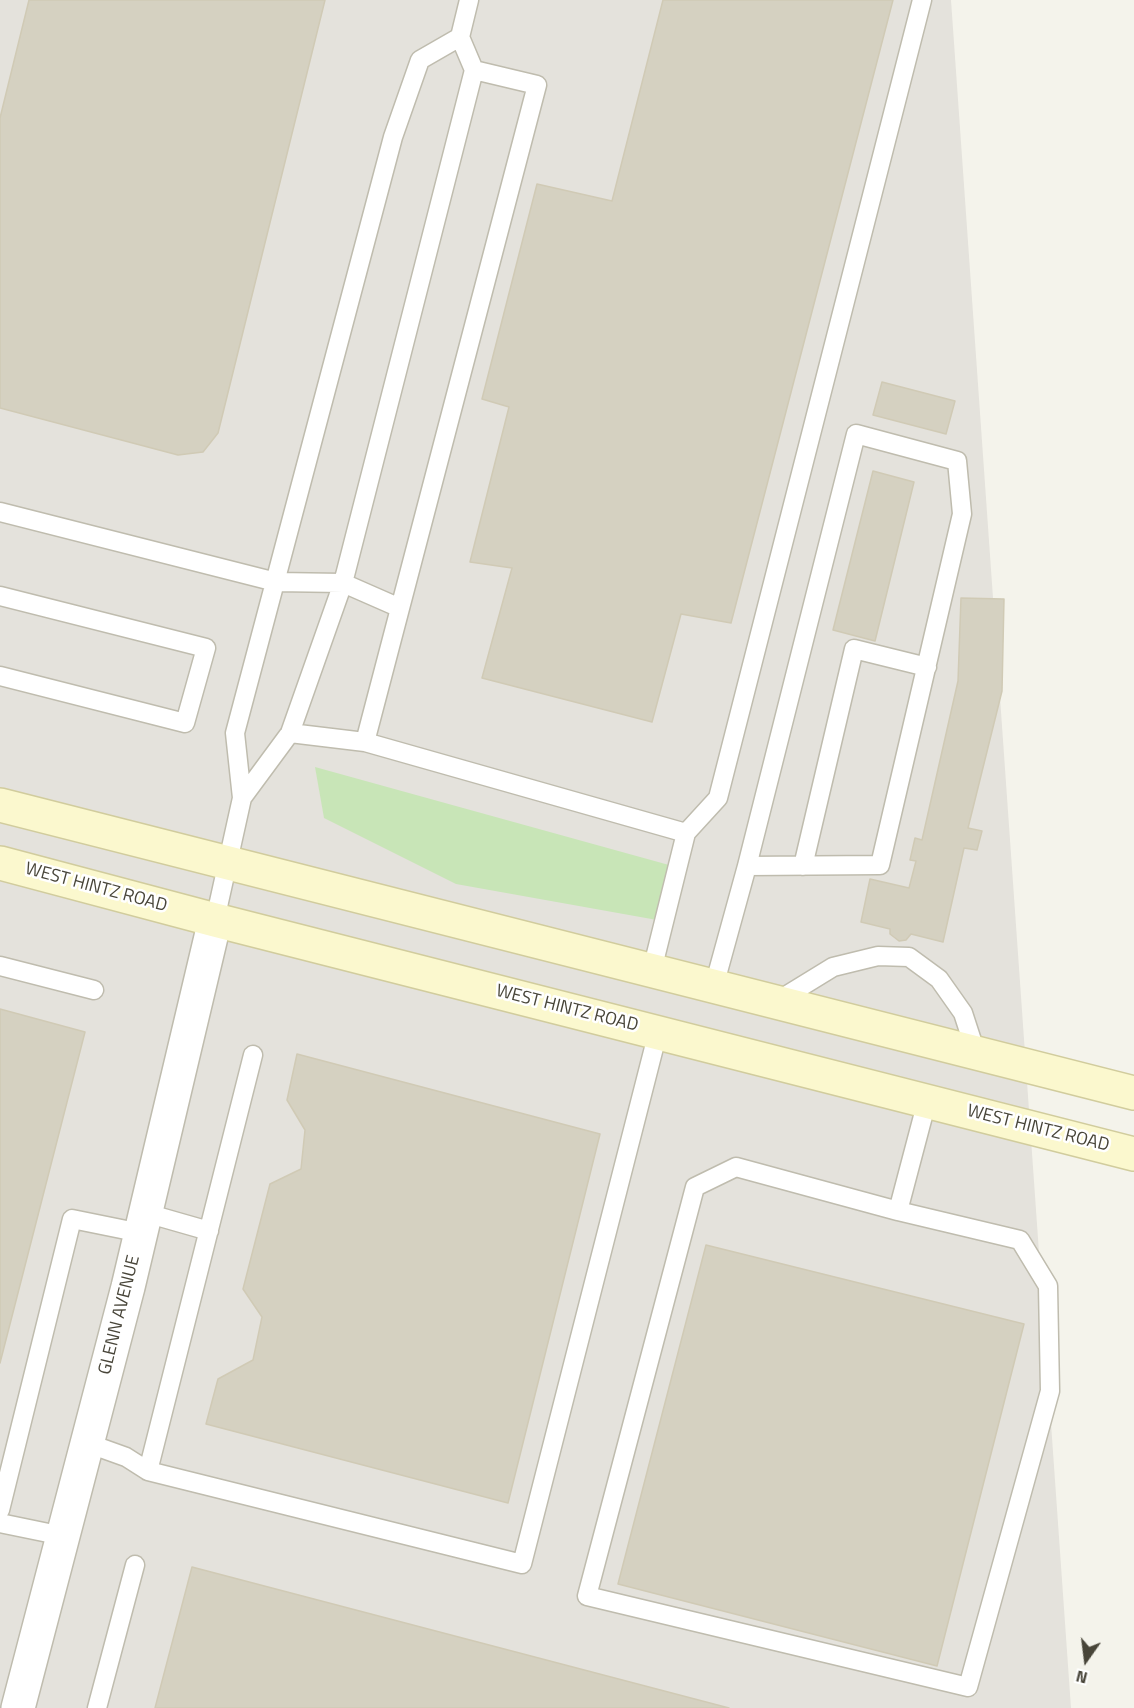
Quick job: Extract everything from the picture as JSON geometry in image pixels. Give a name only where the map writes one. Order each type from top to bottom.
[{"type":"main road","points":[[0,805],[1134,1094]]},
{"type":"main road","name":"WEST HINTZ ROAD","points":[[0,862],[215,920],[1134,1154]]},
{"type":"street","name":"GLENN AVENUE","points":[[18,1708],[144,1223],[215,920]]},
{"type":"lane","points":[[242,798],[290,733],[343,583],[474,70],[460,37],[469,0]]},
{"type":"lane","points":[[652,970],[686,833],[718,798],[922,0]]},
{"type":"lane","points":[[215,920],[242,798],[235,733],[393,137],[420,60],[460,37]]},
{"type":"lane","points":[[365,742],[537,85],[474,70]]},
{"type":"lane","points":[[714,986],[747,867],[856,434],[957,461],[962,514],[880,865],[747,867]]},
{"type":"lane","points":[[0,512],[276,582],[343,583],[400,609]]},
{"type":"lane","points":[[0,596],[206,648],[185,723],[0,676]]},
{"type":"lane","points":[[803,866],[854,650],[927,667]]},
{"type":"lane","points":[[290,733],[365,742],[686,833]]},
{"type":"lane","points":[[776,1002],[833,967],[878,956],[909,957],[939,979],[963,1013],[976,1053]]},
{"type":"lane","points":[[0,966],[94,990]]},
{"type":"lane","points":[[87,1443],[126,1457],[148,1471],[522,1564],[658,1032]]},
{"type":"lane","points":[[148,1471],[253,1054]]},
{"type":"lane","points":[[898,1211],[927,1101]]},
{"type":"lane","points":[[736,1167],[898,1211],[1020,1240],[1048,1286],[1050,1391],[968,1687],[586,1596],[695,1187],[736,1167]]},
{"type":"lane","points":[[0,1510],[72,1219],[144,1223],[209,1231]]},
{"type":"lane","points":[[0,1523],[63,1536]]},
{"type":"lane","points":[[98,1708],[135,1565]]},
{"type":"shaded area","points":[[0,0],[951,0],[1071,1708],[0,1708]]},
{"type":"green space","points":[[315,767],[669,865],[657,920],[456,884],[324,818]]},
{"type":"building","points":[[29,0],[325,0],[218,433],[203,452],[178,455],[0,408],[0,118]]},
{"type":"building","points":[[663,0],[893,0],[731,623],[681,614],[652,722],[482,678],[512,568],[470,562],[509,407],[482,399],[537,184],[612,201]]},
{"type":"building","points":[[882,382],[955,401],[946,434],[873,415]]},
{"type":"building","points":[[873,471],[914,482],[875,641],[833,630]]},
{"type":"building","points":[[961,598],[1004,599],[1002,691],[968,828],[982,831],[977,850],[964,848],[943,942],[911,934],[906,940],[899,941],[890,934],[890,929],[861,922],[870,879],[909,888],[916,861],[910,860],[915,838],[922,840],[958,681]]},
{"type":"building","points":[[0,1009],[85,1032],[0,1363]]},
{"type":"building","points":[[297,1054],[600,1134],[508,1503],[206,1424],[218,1379],[253,1360],[262,1317],[243,1289],[270,1184],[301,1169],[305,1130],[287,1100]]},
{"type":"building","points":[[706,1245],[1024,1324],[937,1666],[618,1584]]},
{"type":"building","points":[[192,1567],[729,1708],[155,1708]]}]
